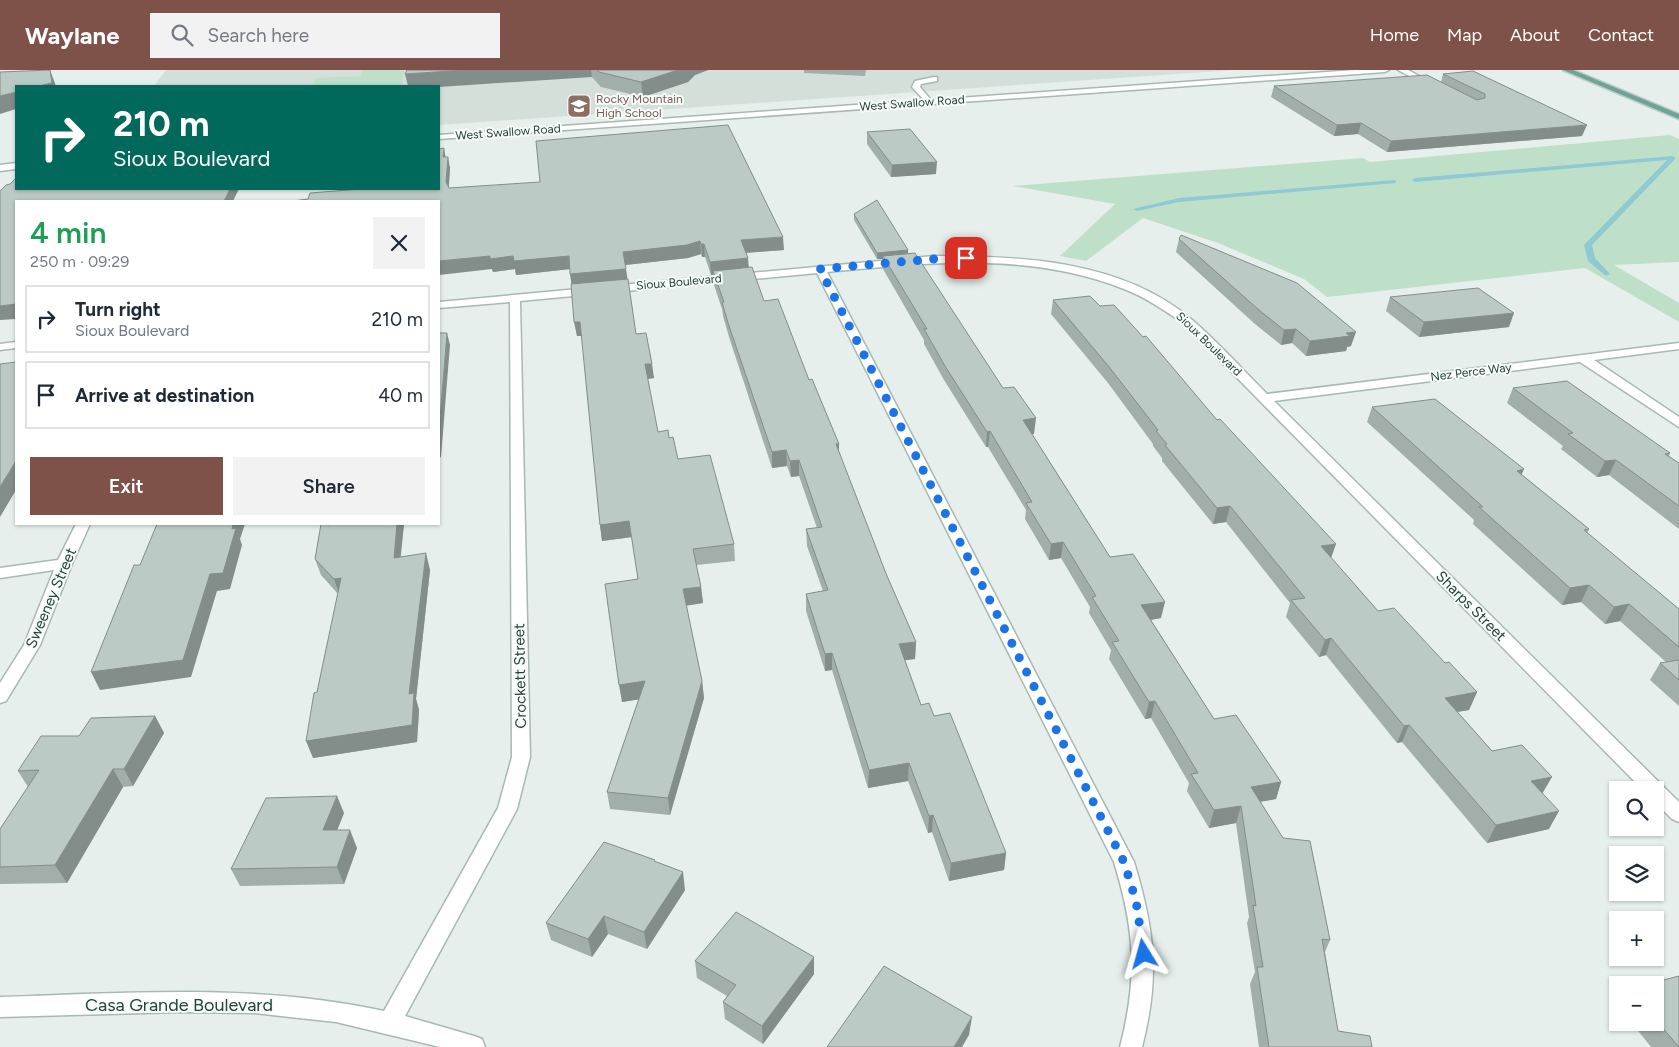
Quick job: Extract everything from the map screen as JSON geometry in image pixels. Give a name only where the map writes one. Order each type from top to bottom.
[{"type":"main road","points":[[1567,70],[1679,117]]},
{"type":"street","name":"West Swallow Road","points":[[440,137],[1385,70]]},
{"type":"street","points":[[1402,70],[1438,88]]},
{"type":"street","points":[[1208,73],[1222,82]]},
{"type":"street","points":[[930,102],[916,87],[918,82],[934,79]]},
{"type":"street","points":[[0,168],[15,166]]},
{"type":"street","name":"Sioux Boulevard","points":[[440,305],[934,259],[982,258],[1050,264],[1104,277],[1151,296],[1172,309],[1187,321],[1264,398]]},
{"type":"street","points":[[820,269],[1124,862],[1136,901],[1144,954],[1142,998],[1131,1047]]},
{"type":"street","name":"Crockett Street","points":[[390,1022],[507,809],[521,757],[515,298]]},
{"type":"street","points":[[0,347],[15,346]]},
{"type":"street","name":"Nez Perce Way","points":[[1264,398],[1679,346]]},
{"type":"street","points":[[1584,359],[1679,423]]},
{"type":"street","name":"Sharps Street","points":[[1264,398],[1679,814]]},
{"type":"street","name":"Sweeney Street","points":[[0,697],[32,645],[64,564],[83,525]]},
{"type":"street","points":[[0,573],[64,564]]},
{"type":"street","name":"Casa Grande Boulevard","points":[[0,1007],[227,1002],[290,1006],[390,1022],[426,1031],[474,1047]]},
{"type":"shaded area","name":"Rocky Mountain High School","points":[[166,70],[1234,70],[440,125],[440,85],[155,85]]},
{"type":"green space","points":[[362,70],[404,70],[401,85],[313,85],[316,78],[361,76]]},
{"type":"green space","points":[[1670,135],[1679,139],[1679,262],[1614,265],[1679,303],[1679,322],[1585,268],[1327,297],[1304,279],[1218,243],[1143,218],[1086,261],[1060,256],[1115,204],[1013,186],[1363,158],[1370,162]]},
{"type":"building","points":[[50,70],[52,83],[43,85],[15,85],[15,92],[0,96],[0,72]]},
{"type":"building","points":[[407,70],[465,70],[405,74]]},
{"type":"building","points":[[597,70],[678,70],[641,82]]},
{"type":"building","points":[[1473,71],[1587,125],[1391,141],[1361,123],[1337,125],[1274,86],[1427,75],[1477,100],[1485,98],[1485,94],[1443,74]]},
{"type":"building","points":[[728,125],[783,237],[741,240],[748,258],[710,262],[704,244],[701,244],[700,241],[687,245],[623,252],[626,269],[570,274],[569,256],[514,261],[513,256],[490,259],[490,256],[440,261],[440,200],[300,200],[308,199],[310,193],[348,190],[440,190],[440,149],[444,148],[443,157],[448,157],[446,182],[449,188],[540,182],[536,141]]},
{"type":"building","points":[[910,129],[937,162],[892,165],[867,132]]},
{"type":"building","points":[[15,179],[15,190],[230,190],[224,200],[15,200],[15,304],[0,306],[0,191]]},
{"type":"building","points":[[877,200],[908,250],[877,253],[854,214]]},
{"type":"building","points":[[1181,235],[1297,283],[1356,332],[1346,333],[1350,336],[1310,341],[1296,329],[1284,330],[1179,239]]},
{"type":"building","points":[[915,253],[1003,388],[1014,387],[1036,418],[1023,420],[1110,557],[1133,554],[1165,602],[1141,605],[1214,719],[1236,715],[1281,782],[1251,787],[1283,838],[1310,841],[1330,940],[1322,939],[1338,1031],[1370,1036],[1372,1047],[1269,1047],[1257,967],[1263,967],[1253,905],[1256,906],[1241,806],[1214,810],[1191,774],[1198,773],[1155,701],[1149,702],[1112,642],[1119,641],[1092,597],[1096,596],[1063,542],[1051,544],[1026,503],[1032,502],[990,431],[987,432],[945,366],[924,329],[927,329],[883,256]]},
{"type":"building","points":[[752,267],[764,301],[778,299],[809,380],[812,379],[839,444],[836,444],[887,576],[916,642],[899,644],[921,705],[929,703],[934,716],[950,713],[1006,853],[951,863],[933,815],[929,816],[909,763],[869,770],[832,653],[825,654],[806,594],[828,590],[806,529],[822,527],[799,460],[790,461],[786,450],[772,452],[728,323],[722,302],[724,302],[713,271]]},
{"type":"building","points":[[628,279],[636,334],[646,333],[652,364],[645,364],[658,432],[668,430],[669,438],[673,437],[678,459],[710,455],[734,544],[693,549],[701,587],[683,589],[702,681],[668,798],[607,792],[645,681],[619,685],[605,584],[638,579],[629,521],[600,525],[580,322],[574,322],[571,284]]},
{"type":"building","points":[[1478,288],[1514,313],[1424,322],[1390,297]]},
{"type":"building","points":[[1090,296],[1100,306],[1114,305],[1143,337],[1146,336],[1217,420],[1220,419],[1336,544],[1321,546],[1378,611],[1394,608],[1445,663],[1449,662],[1477,692],[1445,698],[1492,751],[1522,745],[1552,777],[1531,781],[1559,811],[1496,825],[1409,725],[1404,726],[1331,638],[1325,640],[1291,600],[1305,598],[1230,506],[1217,508],[1165,445],[1167,444],[1156,431],[1158,430],[1110,368],[1053,300]]},
{"type":"building","points":[[440,333],[447,333],[440,419]]},
{"type":"building","points":[[15,362],[15,463],[0,487],[0,364]]},
{"type":"building","points":[[1567,381],[1670,453],[1665,454],[1679,463],[1679,506],[1616,460],[1605,461],[1568,434],[1573,433],[1513,388]]},
{"type":"building","points":[[1435,399],[1524,469],[1517,471],[1589,529],[1584,530],[1679,609],[1679,647],[1629,604],[1614,607],[1589,585],[1570,588],[1479,507],[1483,507],[1372,407]]},
{"type":"building","points":[[157,525],[233,525],[232,529],[236,528],[223,573],[210,574],[183,660],[91,672],[134,565],[140,565]]},
{"type":"building","points":[[321,525],[397,525],[394,558],[426,553],[409,694],[414,693],[412,725],[306,741],[314,693],[317,692],[341,578],[334,579],[315,559]]},
{"type":"building","points":[[1679,660],[1679,680],[1660,663]]},
{"type":"building","points":[[155,716],[124,769],[113,769],[55,865],[0,867],[0,829],[39,770],[18,771],[41,736],[79,736],[91,718]]},
{"type":"building","points":[[337,796],[323,830],[350,830],[337,867],[231,869],[266,798]]},
{"type":"building","points":[[604,842],[683,872],[644,932],[604,916],[588,939],[546,923]]},
{"type":"building","points":[[736,912],[814,957],[762,1026],[723,1002],[736,985],[695,961]]},
{"type":"building","points":[[884,966],[972,1017],[954,1047],[827,1047]]},
{"type":"building","points":[[1679,976],[1679,1047],[1664,1030],[1664,980]]},
{"type":"waterway","points":[[1415,180],[1673,158],[1588,245],[1591,259],[1606,274]]},
{"type":"waterway","points":[[1137,209],[1179,200],[1394,182]]},
{"type":"place","name":"Rocky Mountain High School","points":[[579,106]]},
{"type":"route","points":[[966,258],[820,269],[1124,862],[1136,901],[1144,954]]}]
